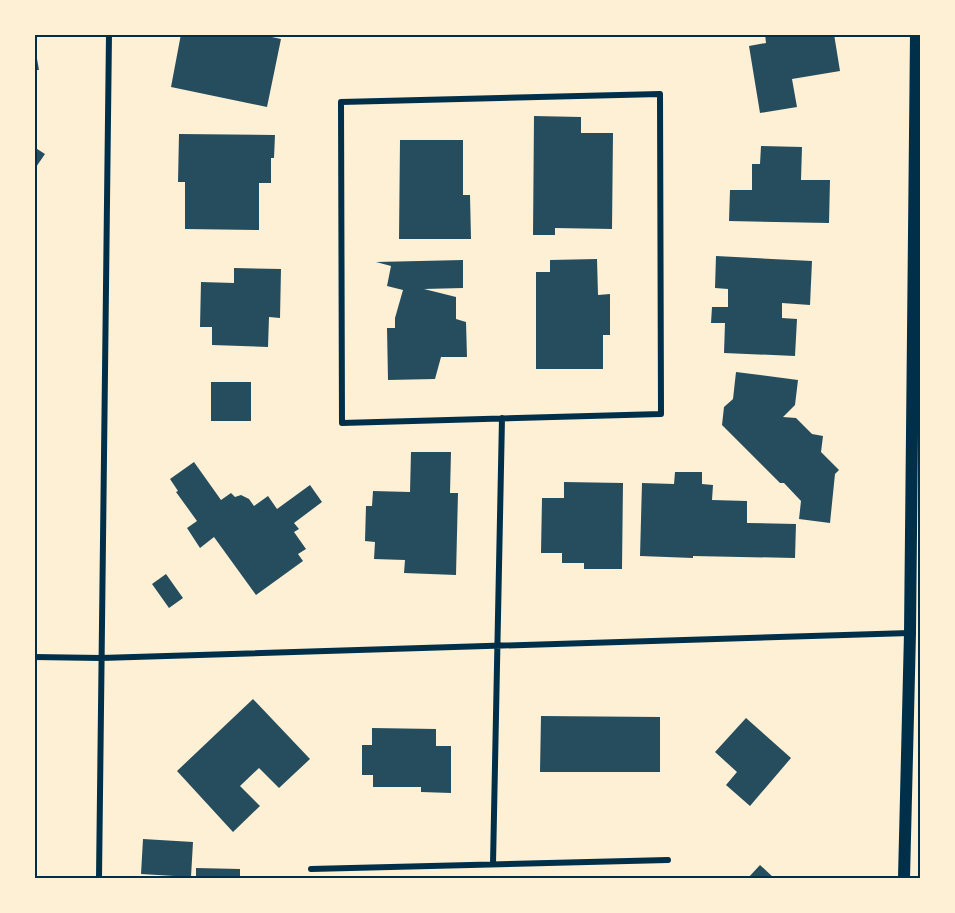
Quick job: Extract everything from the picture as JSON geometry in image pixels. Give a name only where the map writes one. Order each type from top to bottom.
[{"type":"main road","points":[[904,879],[918,70],[916,34]]},
{"type":"street","points":[[99,879],[109,34]]},
{"type":"street","points":[[660,94],[661,414],[502,418],[342,423],[341,102],[660,94]]},
{"type":"street","points":[[493,864],[502,418]]},
{"type":"street","points":[[34,657],[101,658],[909,633]]},
{"type":"street","points":[[311,869],[668,860]]},
{"type":"building","points":[[181,34],[258,34],[281,39],[267,107],[171,87]]},
{"type":"building","points":[[765,34],[834,34],[840,71],[792,79],[797,107],[760,113],[749,46],[766,43]]},
{"type":"building","points":[[36,53],[39,70],[34,70],[34,54]]},
{"type":"building","points":[[534,116],[581,117],[581,133],[613,133],[612,229],[555,228],[555,235],[533,235]]},
{"type":"building","points":[[179,134],[275,135],[274,158],[271,158],[271,183],[259,183],[259,230],[185,229],[185,182],[178,182]]},
{"type":"building","points":[[400,140],[463,140],[463,195],[470,195],[471,239],[399,239]]},
{"type":"building","points":[[761,146],[802,147],[801,180],[830,180],[829,223],[729,221],[730,190],[752,190],[752,164],[760,164]]},
{"type":"building","points":[[34,147],[45,154],[34,170]]},
{"type":"building","points":[[716,256],[812,261],[810,305],[782,303],[782,318],[797,319],[795,356],[724,353],[725,323],[711,323],[712,307],[728,307],[728,289],[715,288]]},
{"type":"building","points":[[597,259],[598,295],[610,294],[610,335],[603,335],[603,369],[536,369],[536,272],[550,272],[550,260]]},
{"type":"building","points":[[463,260],[463,288],[424,289],[456,297],[456,319],[466,322],[467,357],[441,357],[435,379],[388,380],[387,328],[395,328],[395,318],[403,290],[387,286],[391,266],[376,262]]},
{"type":"building","points":[[234,268],[281,269],[280,318],[269,317],[268,347],[212,345],[212,327],[200,327],[201,282],[234,283]]},
{"type":"building","points":[[736,372],[798,380],[795,405],[783,417],[796,418],[812,434],[823,436],[821,452],[839,470],[835,474],[830,523],[799,519],[801,501],[722,425],[724,407],[733,399]]},
{"type":"building","points":[[211,382],[251,382],[251,421],[211,421]]},
{"type":"building","points":[[411,452],[451,452],[450,493],[458,493],[456,575],[404,573],[405,560],[374,559],[375,542],[365,541],[366,506],[372,506],[373,491],[410,492]]},
{"type":"building","points":[[194,462],[221,500],[231,493],[235,497],[241,495],[249,499],[254,506],[268,496],[277,509],[310,485],[322,502],[294,523],[299,529],[294,532],[306,549],[298,554],[303,561],[256,595],[214,537],[200,548],[187,528],[197,521],[176,492],[178,491],[170,479]]},
{"type":"building","points":[[675,472],[702,472],[702,484],[713,485],[712,500],[747,501],[747,523],[796,524],[795,558],[640,556],[642,483],[674,484]]},
{"type":"building","points":[[564,482],[623,483],[622,569],[584,569],[584,563],[562,563],[562,553],[541,553],[542,498],[564,498]]},
{"type":"building","points":[[166,574],[183,598],[169,608],[152,584]]},
{"type":"building","points":[[253,699],[310,759],[279,788],[259,768],[240,786],[260,806],[233,832],[177,771]]},
{"type":"building","points":[[541,716],[660,717],[660,772],[540,772]]},
{"type":"building","points":[[746,718],[791,758],[750,806],[726,785],[737,772],[715,752]]},
{"type":"building","points":[[372,728],[436,729],[436,746],[451,746],[451,793],[421,792],[421,787],[373,787],[373,775],[362,775],[362,745],[372,745]]},
{"type":"building","points":[[143,839],[193,842],[191,877],[141,874]]},
{"type":"building","points":[[760,865],[774,878],[748,878]]},
{"type":"building","points":[[196,868],[240,869],[240,878],[196,878]]}]
